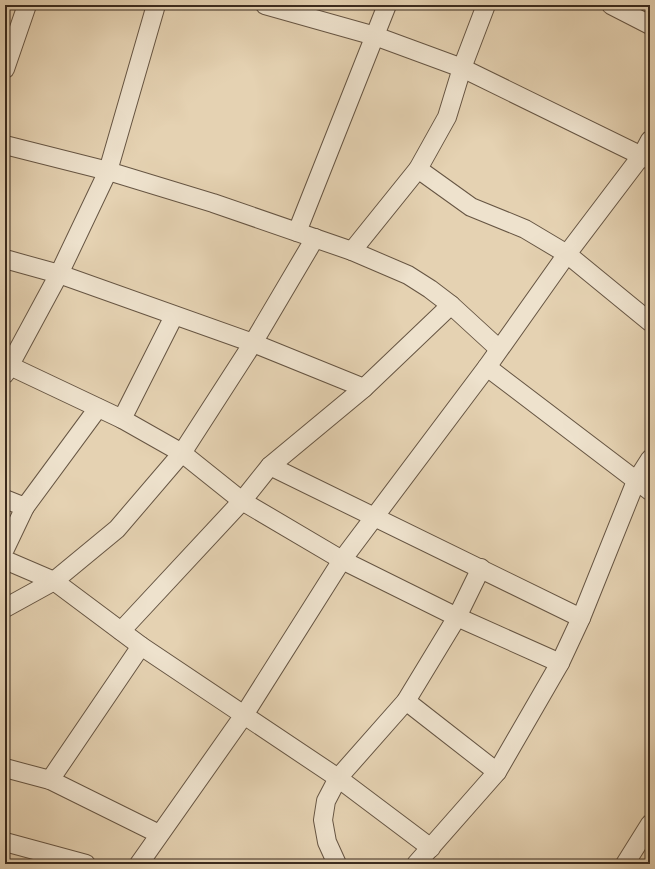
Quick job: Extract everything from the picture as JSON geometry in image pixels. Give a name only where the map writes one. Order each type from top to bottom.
[{"type":"street","points":[[5,69],[27,5]]},
{"type":"street","points":[[156,5],[108,171],[59,274],[7,370],[122,419],[182,453],[242,501],[342,560],[457,617],[560,663]]},
{"type":"street","points":[[139,864],[244,716],[342,560],[487,367],[567,254],[647,151],[462,68],[375,36],[265,5]]},
{"type":"street","points":[[298,232],[387,5]]},
{"type":"street","points":[[352,251],[418,169],[447,117],[462,68],[486,5]]},
{"type":"street","points":[[611,5],[650,25]]},
{"type":"street","points":[[5,145],[108,171],[298,232],[352,251],[408,275],[451,305],[499,350]]},
{"type":"street","points":[[418,169],[471,207],[525,229],[567,254],[650,322]]},
{"type":"street","points":[[5,608],[54,581],[117,529],[182,453],[253,343],[315,238]]},
{"type":"street","points":[[5,259],[59,274],[253,343],[364,388]]},
{"type":"street","points":[[121,631],[135,618],[242,501],[270,466],[364,388],[451,305]]},
{"type":"street","points":[[122,419],[174,316]]},
{"type":"street","points":[[487,367],[643,486]]},
{"type":"street","points":[[5,549],[25,507],[98,408]]},
{"type":"street","points":[[416,864],[497,772],[560,663],[643,486],[650,459]]},
{"type":"street","points":[[270,466],[581,618]]},
{"type":"street","points":[[5,499],[25,507]]},
{"type":"street","points":[[5,560],[54,581],[141,646],[338,778],[431,848]]},
{"type":"street","points":[[337,864],[327,842],[323,820],[326,801],[338,778],[406,701],[457,617],[481,568]]},
{"type":"street","points":[[50,780],[141,646]]},
{"type":"street","points":[[406,701],[497,772]]},
{"type":"street","points":[[5,768],[50,780],[159,834]]},
{"type":"street","points":[[625,864],[645,844],[650,824]]},
{"type":"street","points":[[5,842],[86,864]]}]
